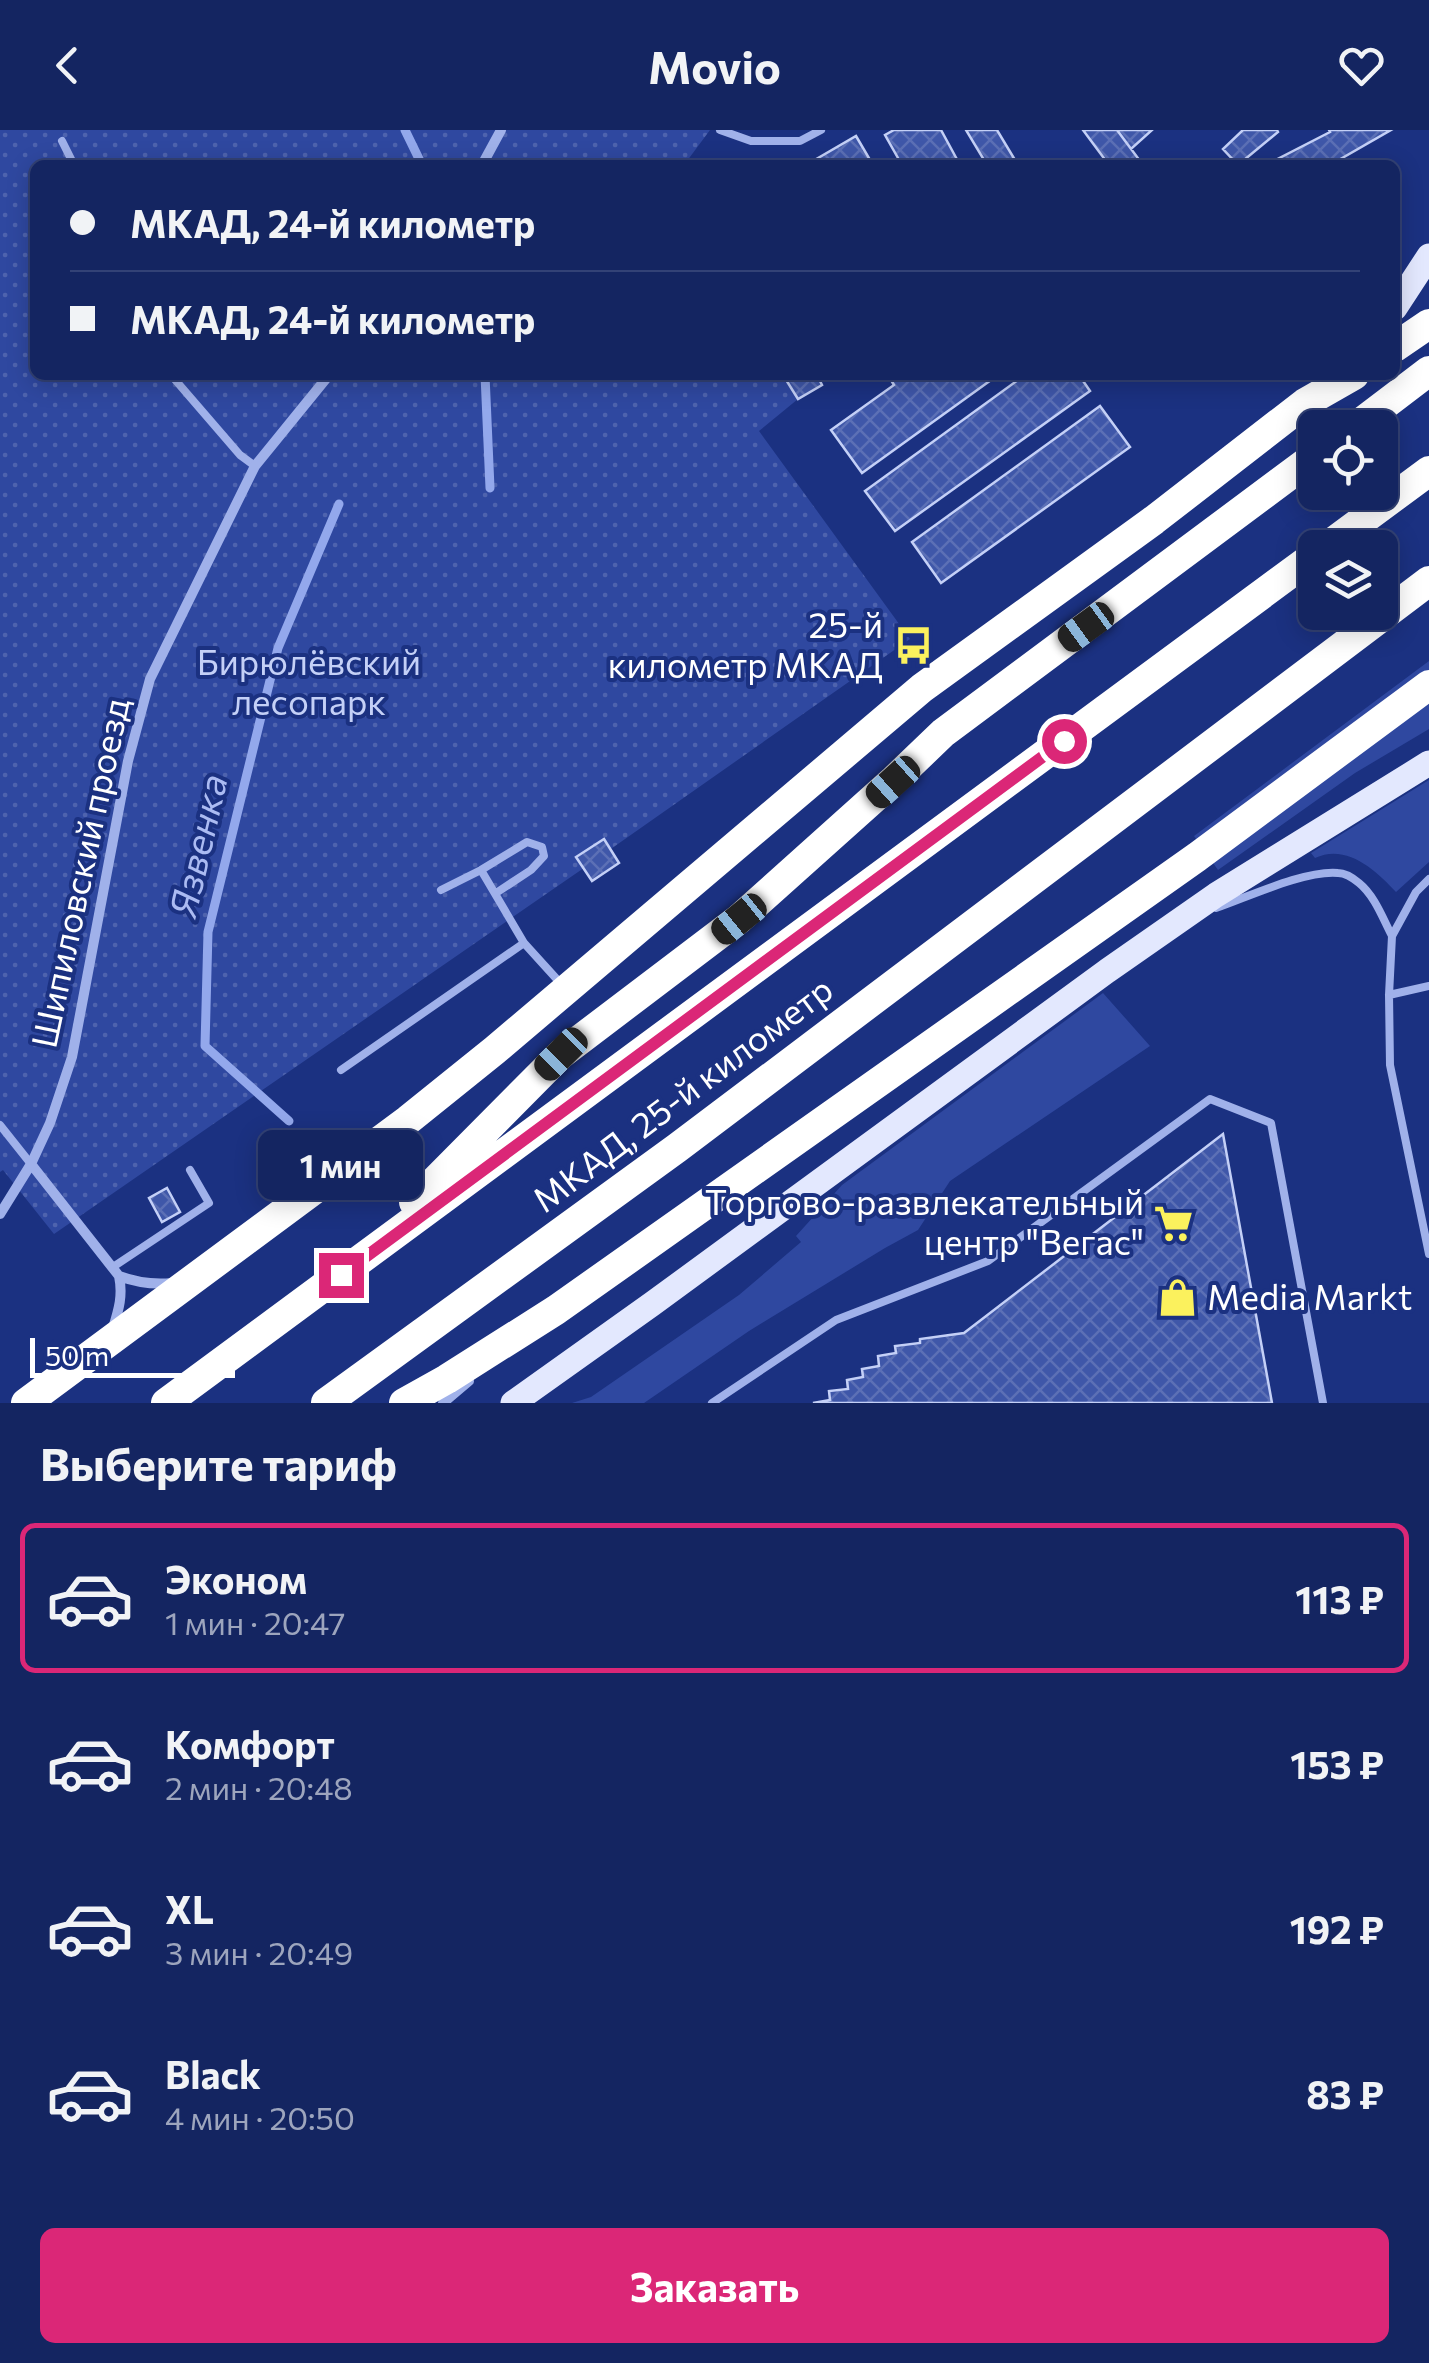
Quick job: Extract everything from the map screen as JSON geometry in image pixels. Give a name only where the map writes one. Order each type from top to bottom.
[{"type":"highway","points":[[1400,344],[1429,324]]},
{"type":"highway","points":[[1378,410],[1429,371]]},
{"type":"highway","points":[[26,1403],[408,1120],[922,688],[1154,520],[1305,403],[1345,380]]},
{"type":"highway","points":[[341,1275],[561,1054],[739,919],[943,733],[1298,469]]},
{"type":"highway","points":[[1349,530],[1429,471]]},
{"type":"highway","points":[[166,1403],[1298,568]]},
{"type":"highway","name":"МКАД, 25-й километр","points":[[326,1403],[677,1148],[1429,580]]},
{"type":"highway","points":[[404,1403],[556,1310],[1197,857],[1429,685]]},
{"type":"main road","points":[[1400,300],[1429,256]]},
{"type":"main road","points":[[1305,403],[1330,380]]},
{"type":"main road","points":[[513,1403],[1178,921],[1429,763]]},
{"type":"street","points":[[485,160],[502,130]]},
{"type":"street","name":"Шипиловский проезд","points":[[0,1214],[32,1164],[72,1057],[128,761],[150,679],[255,466],[325,380]]},
{"type":"street","points":[[32,1164],[116,1272],[122,1290],[112,1328],[94,1352]]},
{"type":"street","points":[[116,1272],[134,1282],[154,1285],[180,1282],[202,1273]]},
{"type":"street","points":[[443,1403],[556,1310]]},
{"type":"lane","points":[[720,130],[751,141],[800,141],[821,130]]},
{"type":"lane","points":[[62,140],[72,160]]},
{"type":"lane","points":[[175,380],[240,455],[255,466]]},
{"type":"lane","points":[[441,890],[527,842],[542,846],[544,856],[532,870],[496,893]]},
{"type":"lane","points":[[480,870],[524,943],[566,989]]},
{"type":"lane","points":[[1178,921],[1289,882],[1338,873],[1362,885],[1392,936]]},
{"type":"lane","points":[[1429,878],[1416,892],[1392,936],[1389,995],[1390,1065],[1429,1254]]},
{"type":"lane","points":[[340,1070],[524,943]]},
{"type":"lane","points":[[1389,995],[1429,986]]},
{"type":"lane","points":[[712,1403],[836,1320],[988,1261],[1210,1099],[1271,1123],[1323,1403]]},
{"type":"lane","points":[[0,1125],[32,1164]]},
{"type":"lane","points":[[116,1272],[208,1204],[190,1170]]},
{"type":"green space","name":"Бирюлёвский лесопарк","points":[[0,130],[710,130],[688,160],[30,160],[30,380],[786,380],[798,399],[759,431],[910,639],[54,1234],[3,1170],[0,1172]]},
{"type":"green space","points":[[1429,661],[1429,729],[1355,773],[1218,870],[1194,836]]},
{"type":"green space","points":[[1429,780],[1429,862],[1396,892],[1360,861],[1338,854],[1315,858],[1311,853]]},
{"type":"green space","points":[[1103,993],[1150,1046],[950,1181],[918,1230],[749,1331],[644,1403],[572,1403],[591,1397],[739,1295],[801,1242],[796,1236],[842,1185]]},
{"type":"building","points":[[894,130],[941,130],[957,160],[899,160],[885,135]]},
{"type":"building","points":[[966,130],[997,130],[1015,160],[984,160]]},
{"type":"building","points":[[1083,130],[1117,130],[1139,160],[1105,160]]},
{"type":"building","points":[[1117,130],[1152,130],[1131,149]]},
{"type":"building","points":[[1243,130],[1278,132],[1244,160],[1233,160],[1223,149]]},
{"type":"building","points":[[1391,130],[1339,160],[1276,160],[1330,132]]},
{"type":"building","points":[[856,136],[870,160],[815,160]]},
{"type":"building","points":[[786,380],[820,380],[822,385],[798,399]]},
{"type":"building","points":[[891,380],[991,380],[862,473],[831,430],[894,385]]},
{"type":"building","points":[[1018,380],[1082,380],[1090,391],[895,531],[865,491]]},
{"type":"building","points":[[1100,406],[1130,447],[941,583],[912,542]]},
{"type":"building","points":[[604,839],[619,863],[592,881],[576,857]]},
{"type":"building","name":"Торгово-развлекательный центр \"Вегас\"","points":[[1223,1134],[1272,1403],[813,1403],[830,1400],[829,1391],[848,1389],[847,1380],[863,1377],[862,1369],[879,1366],[878,1356],[896,1353],[895,1346],[964,1333]]},
{"type":"building","points":[[167,1188],[180,1212],[162,1222],[149,1198]]},
{"type":"waterway","name":"Язвенка","points":[[405,130],[420,160]]},
{"type":"waterway","points":[[485,380],[490,488]]},
{"type":"waterway","name":"Язвенка","points":[[289,1121],[205,1046],[208,932],[278,648],[339,504]]},
{"type":"place","name":"25-й километр МКАД","points":[[913,646]]},
{"type":"place","name":"Торгово-развлекательный центр \"Вегас\"","points":[[1174,1223]]},
{"type":"place","name":"Мedia Мarkt","points":[[1177,1298]]},
{"type":"route","points":[[341,1275],[1064,741]]}]
